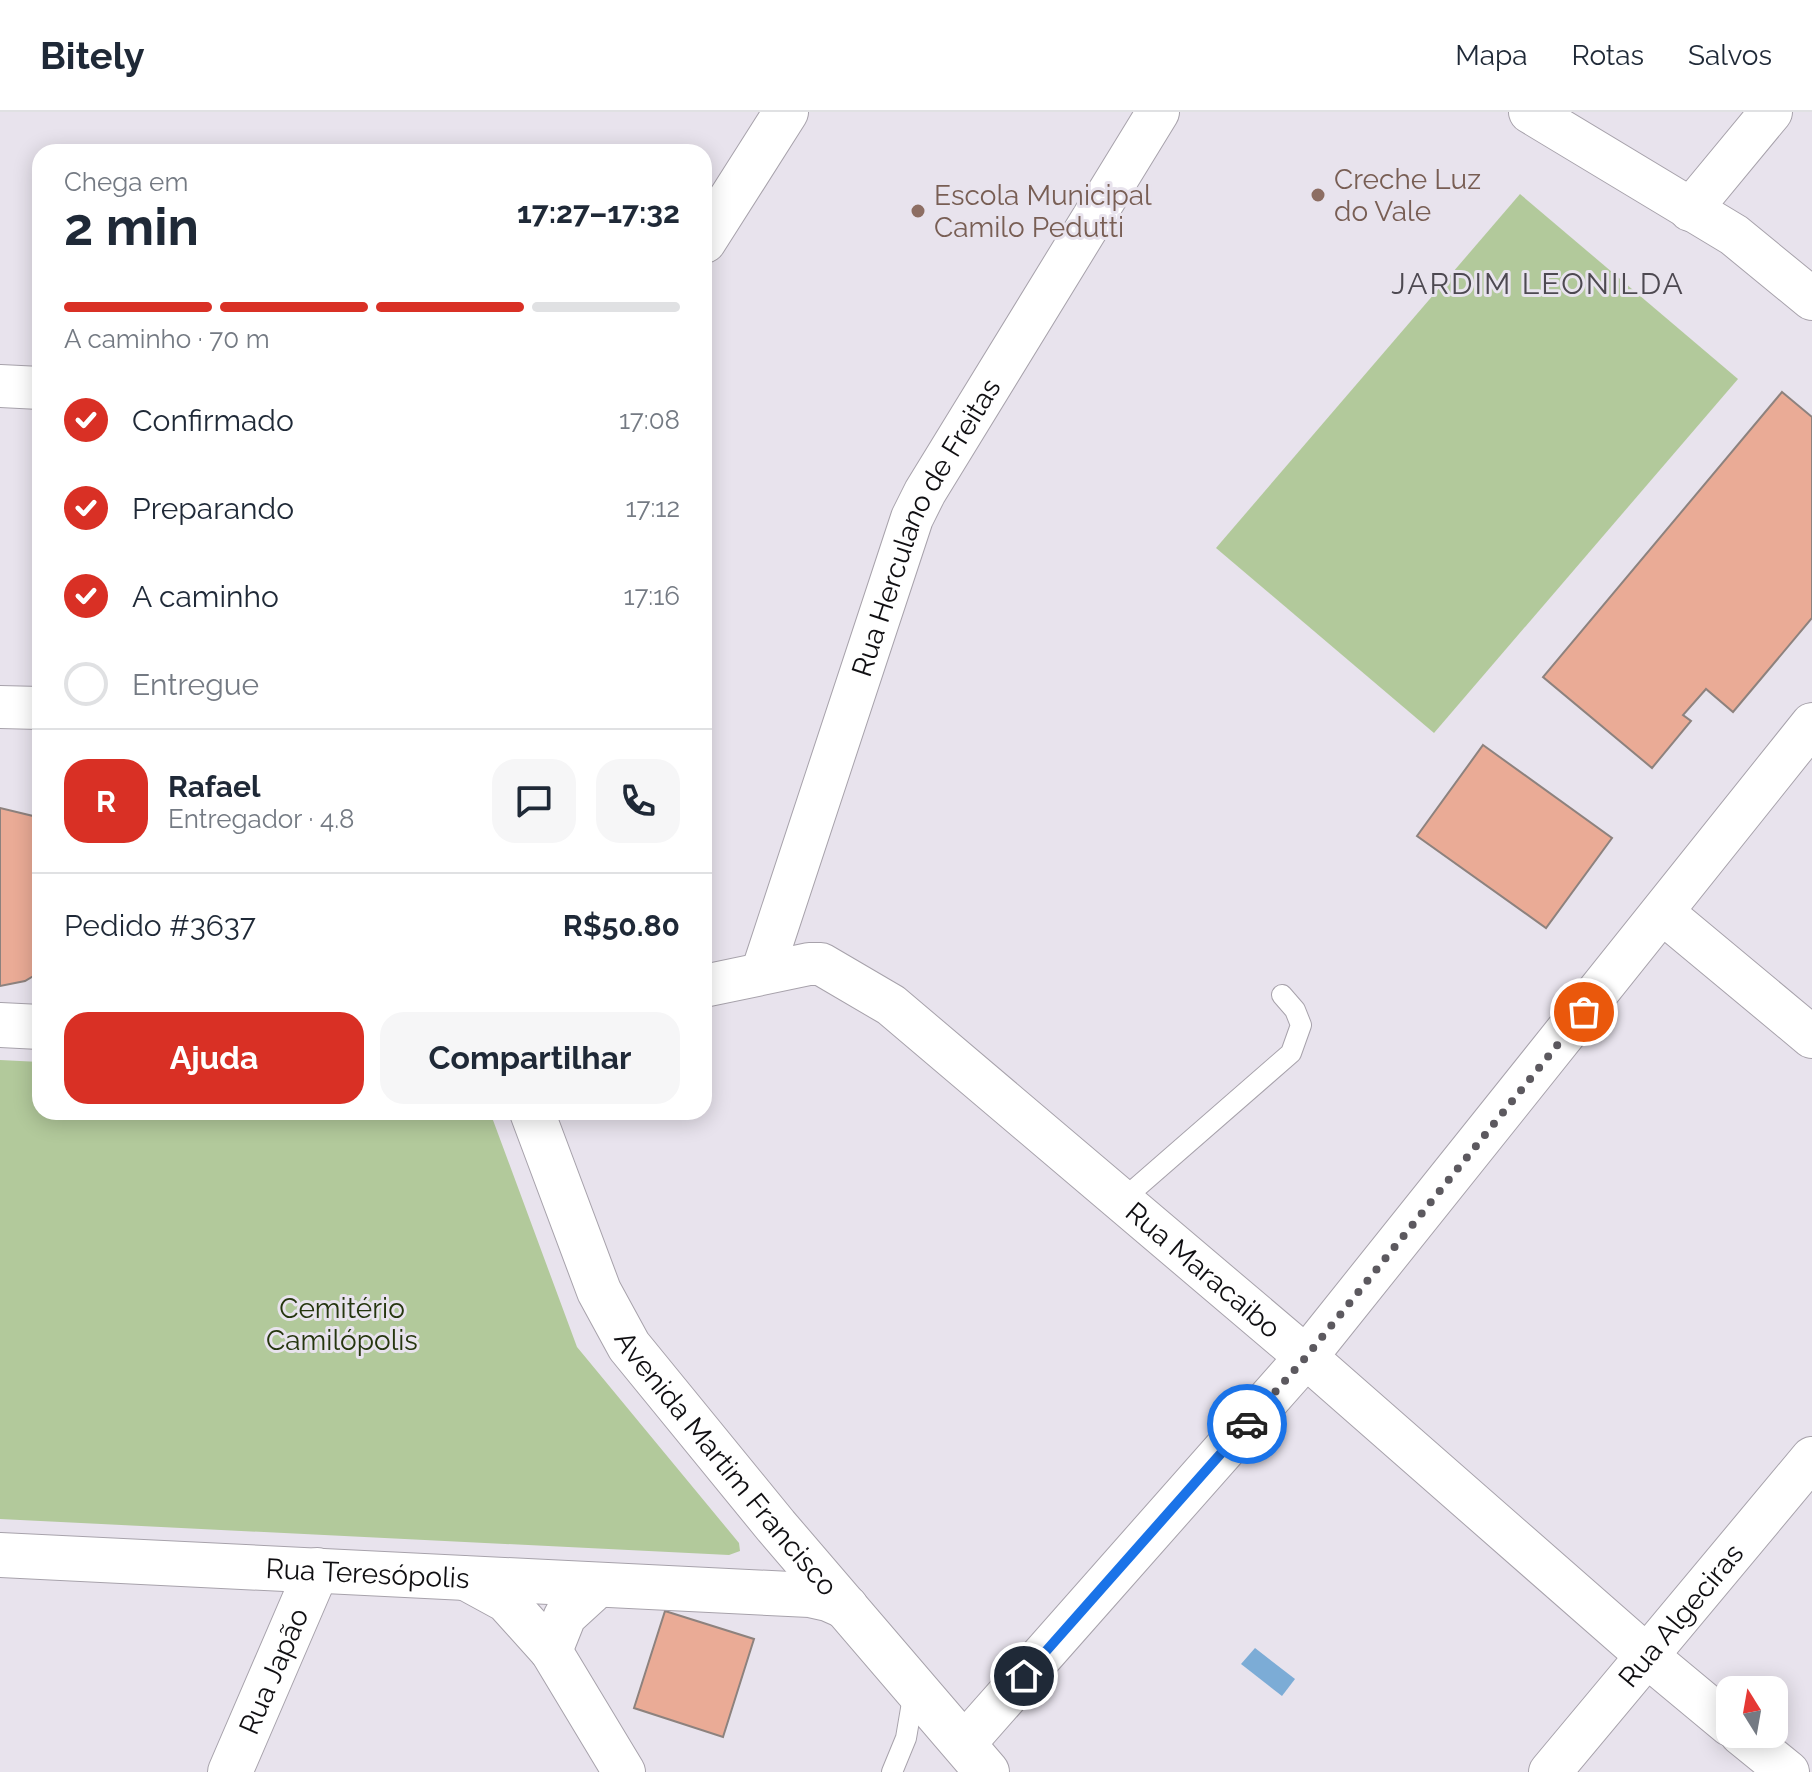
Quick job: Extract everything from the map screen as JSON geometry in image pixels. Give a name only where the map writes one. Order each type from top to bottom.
[{"type":"main road","points":[[712,228],[786,112]]},
{"type":"main road","points":[[0,1025],[32,1027]]},
{"type":"main road","name":"Avenida Martim Francisco","points":[[535,1120],[606,1307],[629,1346],[776,1526],[976,1758]]},
{"type":"main road","points":[[734,1591],[755,1579],[770,1560],[776,1526]]},
{"type":"main road","name":"Rua Teresópolis","points":[[0,1555],[810,1595],[846,1607]]},
{"type":"main road","name":"Rua Japão","points":[[230,1772],[317,1570]]},
{"type":"street","name":"Rua Herculano de Freitas","points":[[762,973],[912,518],[933,478],[1158,112]]},
{"type":"street","points":[[1530,112],[1734,235],[1812,299]]},
{"type":"street","points":[[1690,210],[1771,112]]},
{"type":"street","points":[[0,386],[32,388]]},
{"type":"street","points":[[0,707],[32,708]]},
{"type":"street","points":[[976,1758],[1306,1357],[1808,736]]},
{"type":"street","points":[[1663,913],[1812,1037]]},
{"type":"street","name":"Rua Maracaibo","points":[[712,984],[821,964],[891,1005],[1306,1357],[1716,1713]]},
{"type":"street","name":"Rua Algeciras","points":[[1550,1772],[1812,1458]]},
{"type":"street","points":[[462,1577],[506,1601],[551,1651],[624,1772]]},
{"type":"street","points":[[551,1651],[565,1616],[600,1584]]},
{"type":"street","points":[[1758,1748],[1788,1772]]},
{"type":"lane","points":[[1120,1202],[1291,1053],[1301,1025],[1295,1010],[1282,995]]},
{"type":"lane","points":[[892,1772],[906,1738],[915,1687]]},
{"type":"green space","points":[[1520,194],[1738,379],[1434,733],[1216,548]]},
{"type":"green space","name":"Cemitério Camilópolis","points":[[0,1060],[32,1062],[32,1120],[493,1120],[577,1347],[739,1543],[740,1551],[729,1555],[0,1519]]},
{"type":"water","points":[[1255,1648],[1295,1679],[1282,1696],[1241,1664]]},
{"type":"building","points":[[1782,392],[1812,417],[1812,618],[1733,712],[1706,689],[1683,715],[1691,721],[1652,768],[1543,677]]},
{"type":"building","points":[[1483,745],[1612,838],[1546,928],[1417,836]]},
{"type":"building","points":[[0,808],[32,816],[32,977],[0,986]]},
{"type":"building","points":[[665,1611],[754,1639],[723,1737],[634,1708]]},
{"type":"way so far","points":[[1247,1424],[1306,1357],[1584,1012]]},
{"type":"place","name":"Creche Luz do Vale","points":[[1318,195]]},
{"type":"place","name":"Escola Municipal Camilo Pedutti","points":[[918,211]]},
{"type":"district","name":"JARDIM LEONILDA","points":[[1538,283]]},
{"type":"route","points":[[1024,1676],[1247,1424]]}]
